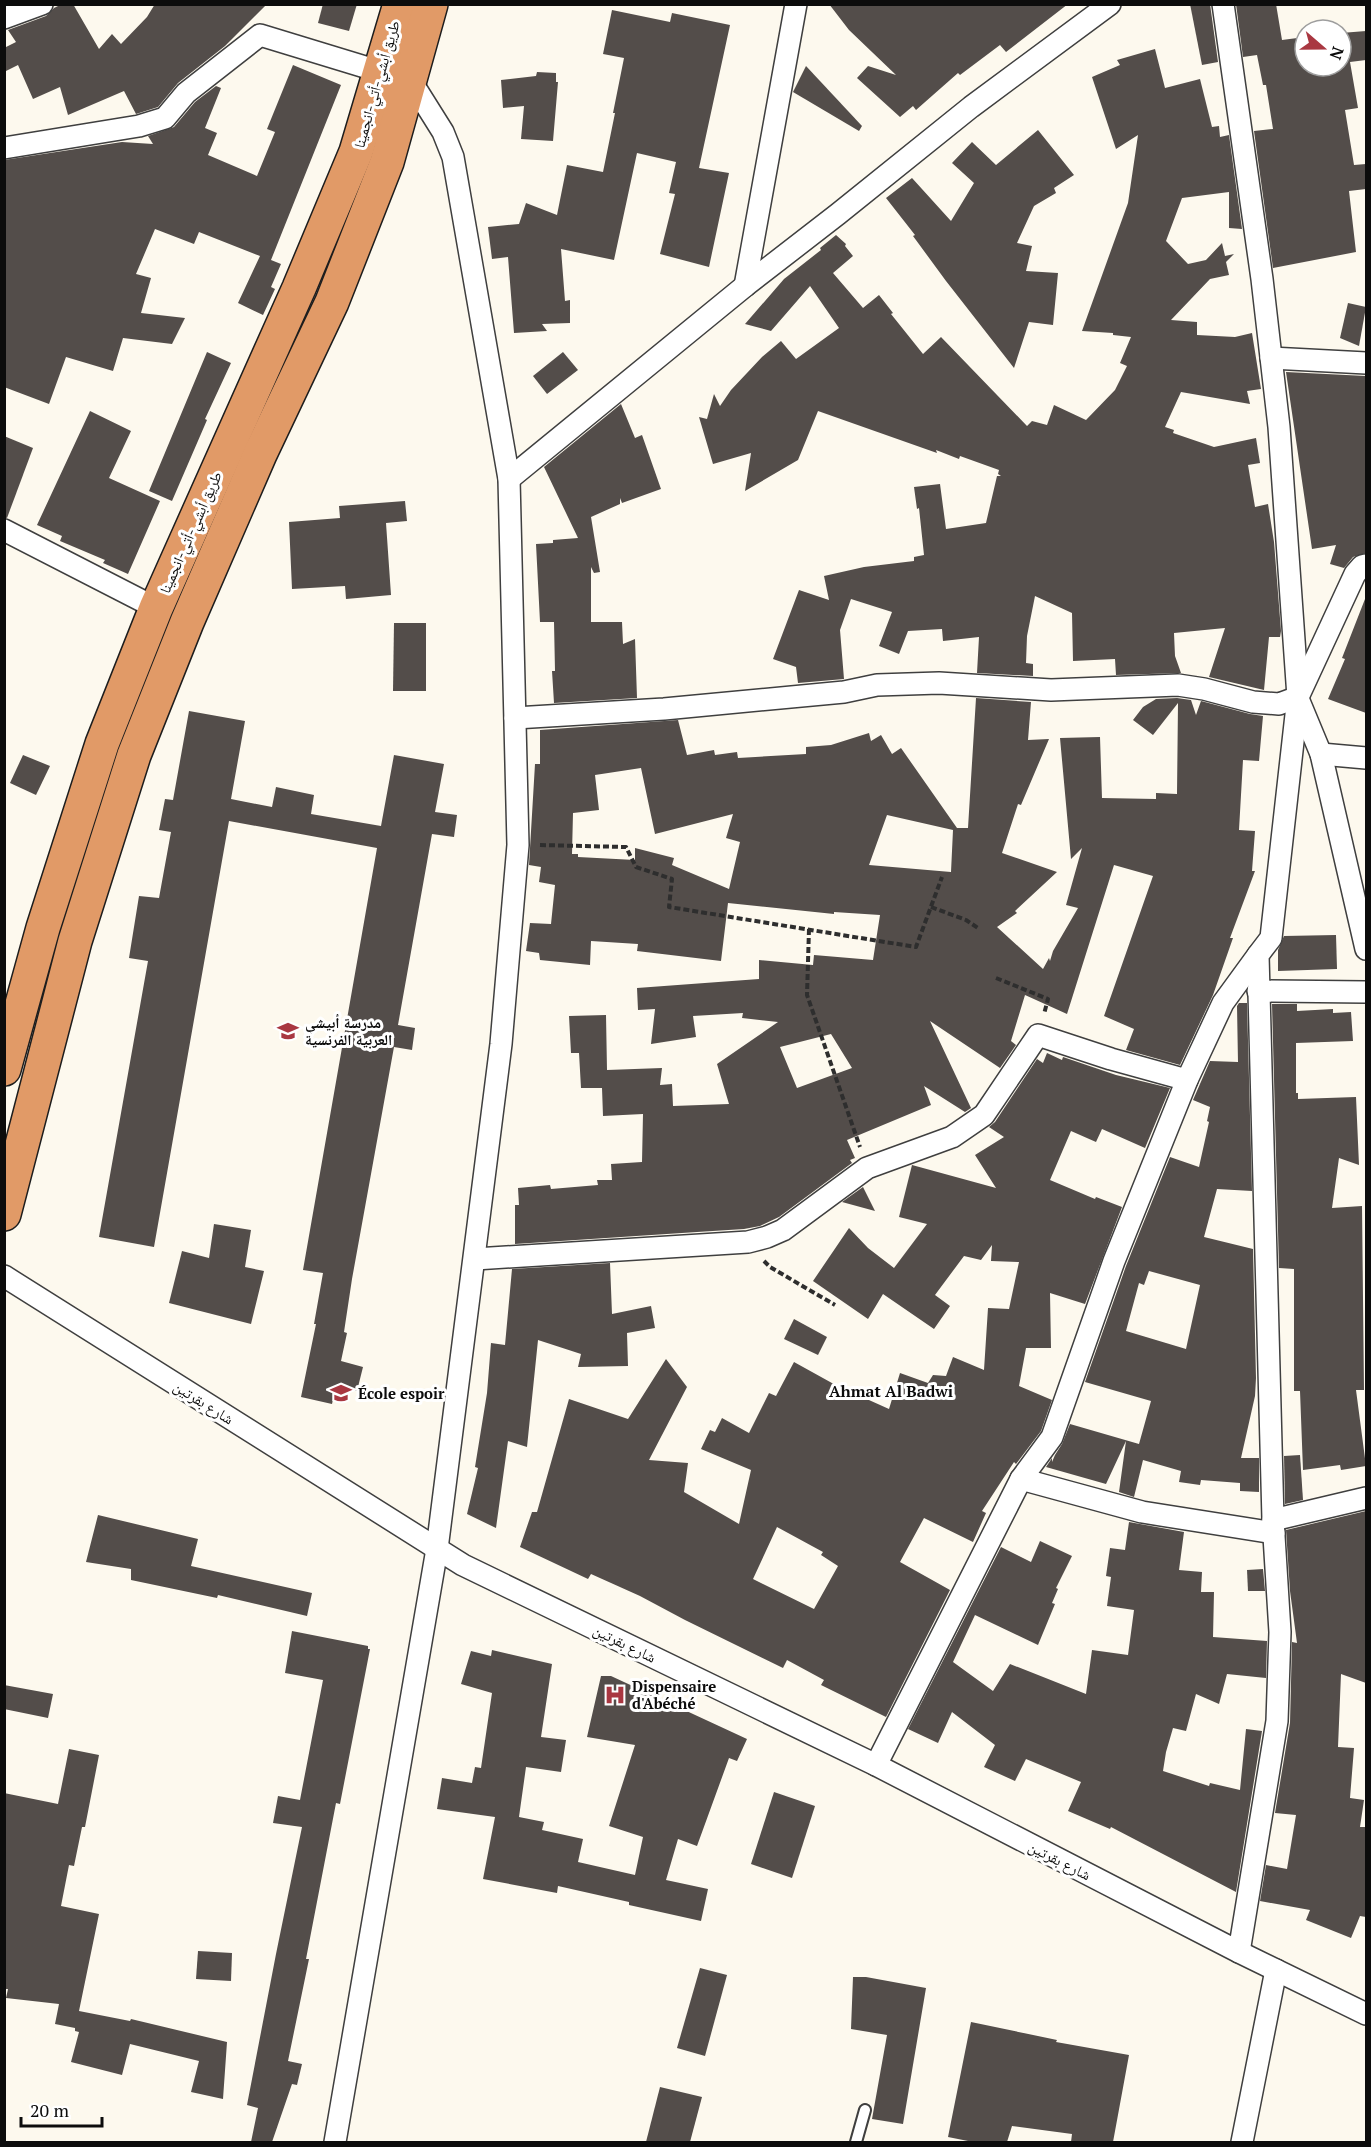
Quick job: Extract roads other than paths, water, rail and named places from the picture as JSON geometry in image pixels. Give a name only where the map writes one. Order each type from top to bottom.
[{"type":"highway","name":"طريق أبشي-أتي-انجمينا","points":[[4,1069],[43,928],[102,744],[156,608],[294,299],[356,152],[400,4]]},
{"type":"highway","points":[[4,1214],[75,941],[134,755],[187,621],[260,454],[332,302],[387,162],[431,4]]},
{"type":"street","points":[[4,18],[42,4]]},
{"type":"street","points":[[745,286],[796,4]]},
{"type":"street","points":[[509,479],[745,286],[971,107],[1110,4]]},
{"type":"street","points":[[876,1765],[1021,1479],[1052,1437],[1114,1261],[1187,1080],[1223,1003],[1271,938],[1298,697],[1279,428],[1223,4]]},
{"type":"street","points":[[4,148],[139,126],[165,118],[186,93],[260,35],[411,81],[443,132],[453,157],[509,479],[518,845],[501,1044],[437,1549],[335,2142]]},
{"type":"street","points":[[1271,358],[1366,363]]},
{"type":"street","points":[[4,530],[156,608]]},
{"type":"street","points":[[515,718],[664,709],[844,692],[877,686],[939,683],[1051,690],[1178,685],[1204,689],[1253,702],[1280,704],[1298,697],[1355,574],[1366,565]]},
{"type":"street","points":[[1298,697],[1321,754],[1366,949]]},
{"type":"street","points":[[1321,754],[1366,758]]},
{"type":"street","points":[[1239,1952],[1277,1720],[1280,1632],[1273,1526],[1258,955]]},
{"type":"street","points":[[1258,991],[1366,992]]},
{"type":"street","points":[[475,1259],[748,1242],[767,1237],[783,1230],[867,1168],[952,1137],[984,1115],[1038,1035],[1111,1059],[1187,1080]]},
{"type":"street","name":"شارع بقرتين","points":[[4,1276],[463,1564],[876,1765],[1239,1952],[1366,2014]]},
{"type":"street","points":[[1021,1479],[1142,1512],[1273,1526],[1366,1498]]},
{"type":"street","points":[[1242,2142],[1276,1970]]},
{"type":"lane","points":[[856,2142],[865,2110]]},
{"type":"place","name":"مدرسة أبيشي العربية الفرنسية","points":[[288,1031]]},
{"type":"place","name":"École espoir","points":[[341,1393]]},
{"type":"place","name":"Dispensaire d'Abéché","points":[[615,1695]]},
{"type":"district","name":"Ahmat Al Badwi","points":[[891,1391]]}]
